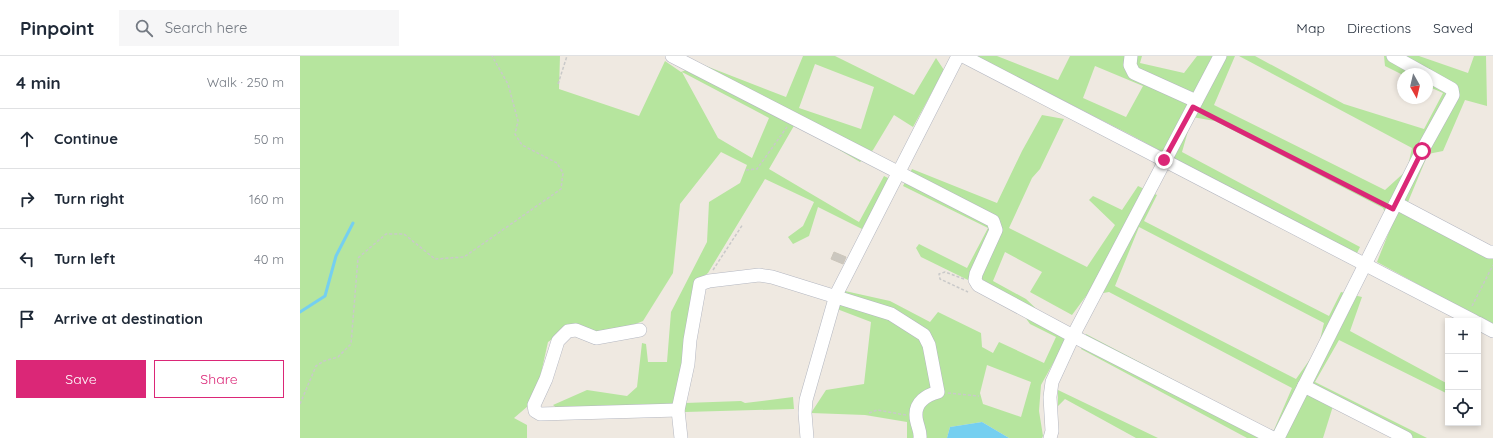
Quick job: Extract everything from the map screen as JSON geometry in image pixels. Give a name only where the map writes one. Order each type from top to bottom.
[{"type":"street","points":[[672,56],[691,60],[793,118],[993,222],[996,230],[976,274],[975,280],[978,285],[1073,336],[1273,438]]},
{"type":"street","points":[[807,438],[805,412],[806,400],[836,295],[958,56]]},
{"type":"street","points":[[963,56],[1468,318]]},
{"type":"street","points":[[1131,56],[1130,65],[1134,73],[1195,104]]},
{"type":"street","points":[[1050,438],[1052,431],[1050,397],[1052,382],[1073,336],[1164,160],[1220,56]]},
{"type":"street","points":[[1393,56],[1414,68]]},
{"type":"street","points":[[1278,438],[1395,206],[1453,96],[1452,89],[1433,79]]},
{"type":"street","points":[[1395,206],[1489,252],[1493,252]]},
{"type":"street","points":[[681,438],[678,410],[688,364],[690,340],[700,284],[709,281],[759,275],[772,277],[836,295],[891,314],[924,336],[929,345],[938,392],[926,395],[917,407],[916,416],[921,432],[920,438]]},
{"type":"street","points":[[1481,325],[1493,331]]},
{"type":"street","points":[[640,330],[596,338],[576,330],[568,331],[558,341],[546,379],[534,405],[535,411],[540,414],[678,410]]},
{"type":"street","points":[[1304,386],[1406,438]]},
{"type":"path","points":[[300,404],[316,366],[324,361],[338,357],[351,344],[358,258],[386,234],[404,234],[435,259],[464,257],[561,189],[563,173],[557,163],[522,145],[515,134],[518,121],[508,84],[492,56]]},
{"type":"path","points":[[558,84],[567,56]]},
{"type":"path","points":[[1195,104],[1395,206]]},
{"type":"path","points":[[746,170],[757,169],[793,118]]},
{"type":"path","points":[[709,281],[712,271],[743,224]]},
{"type":"path","points":[[1470,318],[1493,265]]},
{"type":"path","points":[[938,392],[979,396]]},
{"type":"path","points":[[869,413],[877,410],[916,416]]},
{"type":"green space","points":[[300,56],[560,56],[559,89],[639,116],[665,61],[681,72],[701,64],[786,97],[803,56],[835,56],[914,95],[936,58],[944,70],[913,127],[894,115],[873,150],[860,162],[795,124],[769,169],[859,222],[884,176],[890,179],[862,229],[818,207],[809,236],[793,244],[788,237],[803,226],[814,202],[765,179],[708,273],[696,282],[685,403],[741,401],[745,403],[793,397],[794,409],[685,412],[675,407],[559,410],[553,405],[587,390],[627,396],[637,387],[642,343],[646,344],[648,362],[667,362],[671,312],[707,242],[709,202],[740,183],[747,165],[721,152],[680,204],[673,273],[643,321],[603,337],[570,327],[548,342],[535,400],[514,418],[527,425],[527,438],[300,438]],"holes":[[[815,64],[874,87],[861,129],[799,108]],[[682,72],[769,118],[752,158],[718,138]]]},
{"type":"green space","points":[[976,56],[997,56],[1058,80],[1070,56],[1142,56],[1140,63],[1184,73],[1197,56],[1235,56],[1214,105],[1385,190],[1407,170],[1412,148],[1239,56],[1255,56],[1344,104],[1424,129],[1443,93],[1433,89],[1433,68],[1397,68],[1397,72],[1385,66],[1384,56],[1419,56],[1468,73],[1474,56],[1486,56],[1487,106],[1465,100],[1443,151],[1428,154],[1408,202],[1493,249],[1493,325],[1377,262],[1391,227],[1383,208],[1215,121],[1192,117],[1182,152],[1360,247],[1355,257],[1133,136]],"holes":[[[1095,66],[1143,86],[1126,117],[1083,98]]]},
{"type":"green space","points":[[1042,115],[1064,119],[1040,169],[1032,178],[1009,228],[1087,267],[1115,225],[1089,200],[1093,196],[1122,210],[1138,186],[1157,195],[1144,221],[1329,316],[1341,292],[1362,297],[1350,331],[1445,382],[1445,393],[1339,340],[1315,382],[1427,438],[1395,438],[1333,406],[1323,438],[1247,438],[1081,349],[1086,334],[1273,432],[1292,388],[1109,292],[1086,296],[1072,315],[1030,292],[1042,272],[1005,252],[993,281],[1026,299],[1067,338],[1041,385],[1039,411],[1043,436],[1042,438],[1009,438],[982,422],[950,427],[947,438],[907,438],[907,422],[865,415],[811,413],[826,390],[864,384],[871,322],[837,309],[845,291],[890,301],[930,322],[938,312],[981,333],[982,347],[993,353],[999,342],[1044,363],[1056,337],[1030,324],[1015,303],[921,257],[916,248],[919,244],[967,268],[988,228],[903,186],[912,169],[997,203],[1022,151]],"holes":[[[1139,227],[1324,323],[1318,348],[1296,379],[1115,286]],[[987,365],[1031,382],[1021,417],[983,404],[980,393]]]},
{"type":"green space","points":[[1058,390],[1158,438],[1136,438],[1065,399],[1058,406]]},
{"type":"water","points":[[982,422],[1009,438],[947,438],[950,427]]},
{"type":"building","points":[[834,252],[846,257],[843,264],[831,259]]},
{"type":"waterway","points":[[300,312],[325,296],[336,256],[353,223]]},
{"type":"route","points":[[1164,160],[1193,107],[1393,209],[1422,151]]}]
